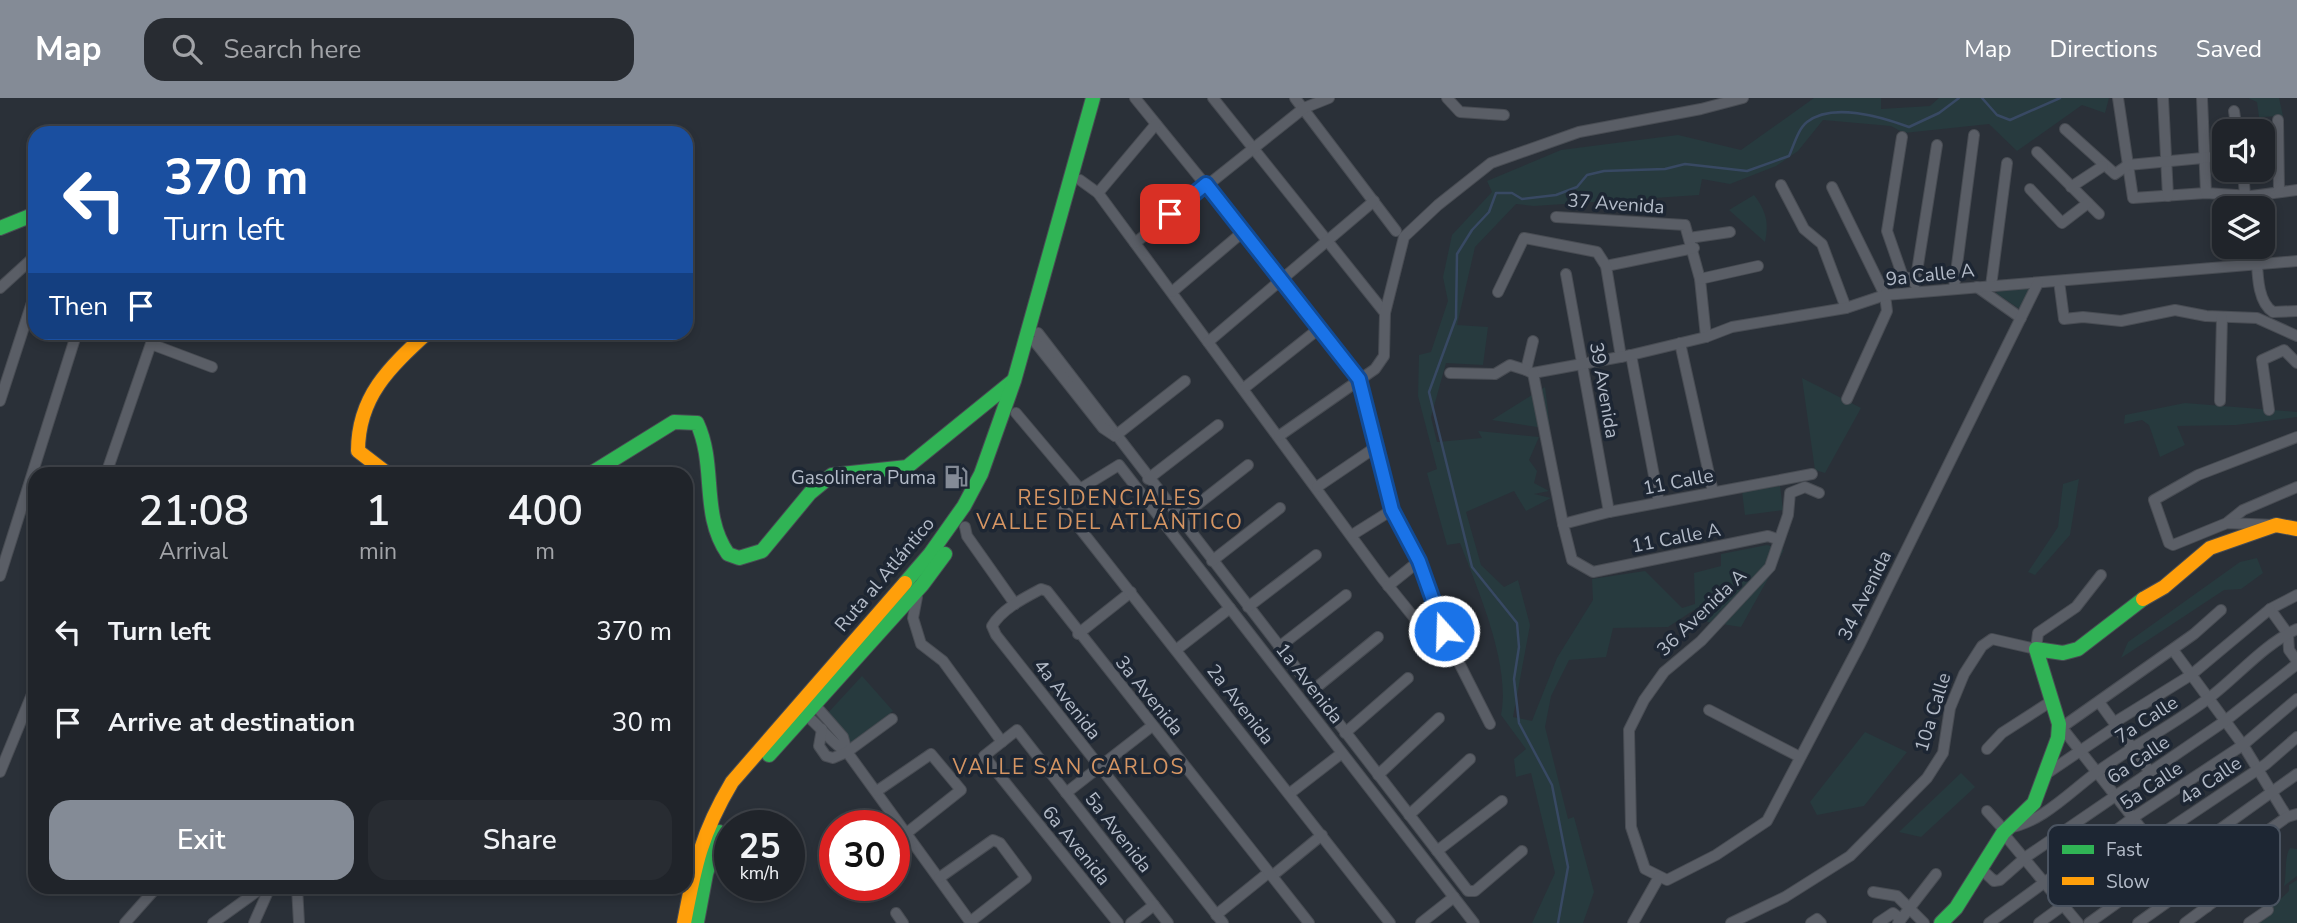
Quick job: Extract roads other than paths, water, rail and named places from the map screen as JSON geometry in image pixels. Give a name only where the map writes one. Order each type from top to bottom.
[{"type":"main road","name":"Ruta al Atlántico","points":[[697,923],[706,874],[725,815],[768,757],[811,710],[827,682],[930,554],[964,506],[996,438],[1093,98]]},
{"type":"main road","name":"Ruta al Atlántico","points":[[693,877],[698,851],[713,814],[732,782],[763,743],[922,585],[965,527],[997,467],[1016,413],[1080,180],[1106,98]]},
{"type":"main road","points":[[0,228],[28,217]]},
{"type":"main road","points":[[379,467],[358,451],[358,428],[384,372],[419,340]]},
{"type":"main road","points":[[601,467],[674,422],[697,423],[705,442],[713,535],[728,554],[751,557],[762,551],[823,480],[839,472],[892,473],[907,467],[1014,380]]},
{"type":"main road","name":"10a Calle","points":[[2036,649],[2063,653],[2078,649],[2210,548],[2276,525],[2297,529]]},
{"type":"main road","points":[[1941,923],[1956,908],[2006,830],[2034,803],[2058,738],[2062,724],[2050,702],[2036,649]]},
{"type":"main road","name":"Ruta al Atlántico","points":[[684,923],[690,894]]},
{"type":"street","points":[[1135,98],[1321,327],[1359,379],[1392,510],[1419,561],[1447,639],[1490,724]]},
{"type":"street","points":[[1213,98],[1385,313]]},
{"type":"street","points":[[1295,98],[1396,231]]},
{"type":"street","points":[[1135,243],[1304,108],[1329,98]]},
{"type":"street","points":[[1447,98],[1460,113],[1504,115]]},
{"type":"street","points":[[1279,436],[1375,369],[1384,356],[1385,313],[1404,237],[1480,171],[1503,158],[1579,132],[1701,109],[1743,98]]},
{"type":"street","points":[[2118,98],[2133,198],[2206,193],[2248,196],[2297,190]]},
{"type":"street","points":[[2163,98],[2168,196]]},
{"type":"street","points":[[2202,98],[2206,193]]},
{"type":"street","points":[[2234,110],[2235,119]]},
{"type":"street","points":[[2277,120],[2280,191]]},
{"type":"street","points":[[1098,193],[1156,124]]},
{"type":"street","points":[[2065,129],[2115,174],[2128,164],[2212,157]]},
{"type":"street","points":[[1954,288],[1974,135]]},
{"type":"street","points":[[1902,137],[1887,231],[1903,277],[1915,279]]},
{"type":"street","points":[[1915,291],[1937,145]]},
{"type":"street","points":[[2037,152],[2099,214]]},
{"type":"street","points":[[1992,286],[2007,163]]},
{"type":"street","points":[[2071,187],[2103,166]]},
{"type":"street","points":[[1080,180],[1098,193],[1388,586],[1420,625]]},
{"type":"street","points":[[2245,182],[2248,196]]},
{"type":"street","points":[[1781,185],[1804,229],[1822,244],[1846,308]]},
{"type":"street","points":[[1832,187],[1885,295],[1887,311],[1847,399]]},
{"type":"street","points":[[2030,189],[2062,223],[2088,203]]},
{"type":"street","points":[[1208,341],[1374,201]]},
{"type":"street","name":"37 Avenida","points":[[1556,217],[1684,225],[1692,243]]},
{"type":"street","points":[[1172,292],[1244,231]]},
{"type":"street","points":[[1606,266],[1730,232]]},
{"type":"street","points":[[1498,292],[1524,238],[1598,253],[1606,266],[1659,502]]},
{"type":"street","points":[[1692,243],[1700,279],[1706,337]]},
{"type":"street","points":[[2257,259],[2261,294],[2273,312],[2297,311]]},
{"type":"street","name":"9a Calle A","points":[[1450,373],[1495,374],[1510,365],[1529,372],[1626,356],[1706,337],[1732,327],[1846,308],[1885,295],[1915,291],[2297,261]]},
{"type":"street","points":[[0,288],[28,262]]},
{"type":"street","points":[[1700,279],[1758,266]]},
{"type":"street","name":"39 Avenida","points":[[1566,274],[1609,512]]},
{"type":"street","points":[[2059,281],[2064,318],[2121,321],[2175,310],[2222,317],[2257,318],[2297,336]]},
{"type":"street","name":"34 Avenida","points":[[1658,877],[1672,879],[1763,826],[2038,283]]},
{"type":"street","points":[[1977,286],[2021,318]]},
{"type":"street","points":[[0,401],[28,315]]},
{"type":"street","points":[[2220,401],[2222,317]]},
{"type":"street","points":[[1243,389],[1321,327]]},
{"type":"street","points":[[1037,338],[1103,428],[1115,436],[1468,891],[1472,892],[1522,851]]},
{"type":"street","points":[[34,467],[74,340]]},
{"type":"street","points":[[108,467],[152,340]]},
{"type":"street","points":[[1533,341],[1529,372],[1563,529]]},
{"type":"street","points":[[1680,343],[1713,492]]},
{"type":"street","points":[[151,344],[212,367]]},
{"type":"street","points":[[2269,410],[2262,360],[2284,350],[2297,363]]},
{"type":"street","points":[[1115,436],[1185,381]]},
{"type":"street","points":[[1016,413],[1080,489]]},
{"type":"street","points":[[1148,479],[1217,425]]},
{"type":"street","points":[[2297,437],[2199,475],[2154,499],[2171,544],[2227,523],[2243,510],[2297,487]]},
{"type":"street","points":[[1317,487],[1376,447]]},
{"type":"street","name":"1a Avenida","points":[[1080,489],[1119,465],[1474,923]]},
{"type":"street","points":[[1179,519],[1248,466]]},
{"type":"street","name":"11 Calle","points":[[1563,529],[1609,512],[1812,474]]},
{"type":"street","points":[[0,576],[28,487]]},
{"type":"street","name":"36 Avenida A","points":[[1658,877],[1645,869],[1631,827],[1629,730],[1644,700],[1674,661],[1701,641],[1756,586],[1770,568],[1778,548],[1777,539],[1788,515],[1790,493],[1805,487],[1819,493]]},
{"type":"street","name":"2a Avenida","points":[[1080,489],[1063,507],[1390,923]]},
{"type":"street","points":[[1212,561],[1280,508]]},
{"type":"street","points":[[1352,535],[1392,510]]},
{"type":"street","points":[[2227,523],[2276,525]]},
{"type":"street","points":[[965,527],[967,536],[1015,604]]},
{"type":"street","name":"11 Calle A","points":[[1563,529],[1572,560],[1592,572],[1768,536],[1777,539]]},
{"type":"street","points":[[1248,607],[1316,555]]},
{"type":"street","points":[[1388,586],[1419,561]]},
{"type":"street","points":[[2036,649],[2038,633],[2076,607],[2101,575]]},
{"type":"street","points":[[922,585],[914,606],[916,635],[921,644],[943,661],[1002,742]]},
{"type":"street","name":"3a Avenida","points":[[1015,604],[1041,589],[1047,591],[1078,634],[1309,923]]},
{"type":"street","points":[[1078,634],[1130,592]]},
{"type":"street","points":[[1279,648],[1346,595]]},
{"type":"street","points":[[2043,776],[2191,675],[2273,607],[2297,595]]},
{"type":"street","name":"4a Avenida","points":[[1015,604],[992,626],[1099,768],[1220,919]]},
{"type":"street","points":[[2273,607],[2292,631],[2289,650],[2297,662]]},
{"type":"street","points":[[1176,650],[1230,608]]},
{"type":"street","points":[[2140,825],[2080,752],[2062,724],[2099,702],[2173,650],[2221,610]]},
{"type":"street","name":"7a Calle","points":[[2006,830],[2041,814],[2097,772],[2209,697],[2292,631]]},
{"type":"street","points":[[1312,691],[1378,637]]},
{"type":"street","name":"10a Calle","points":[[1731,923],[1785,897],[1850,856],[1927,778],[1943,753],[1950,708],[1964,674],[1986,642],[1992,639],[2036,649]]},
{"type":"street","points":[[2173,650],[2243,745],[2271,792],[2292,816]]},
{"type":"street","name":"6a Calle","points":[[2073,825],[2225,721],[2297,662]]},
{"type":"street","points":[[1345,733],[1408,678]]},
{"type":"street","name":"5a Calle","points":[[2123,825],[2243,745],[2297,699]]},
{"type":"street","points":[[1987,749],[2002,733],[2050,702]]},
{"type":"street","points":[[2099,702],[2150,772]]},
{"type":"street","points":[[2,766],[28,706]]},
{"type":"street","points":[[811,710],[828,730],[834,744],[847,752],[892,810]]},
{"type":"street","points":[[1709,710],[1800,757]]},
{"type":"street","points":[[1378,775],[1439,718]]},
{"type":"street","points":[[847,752],[892,719]]},
{"type":"street","points":[[1066,793],[1152,726]]},
{"type":"street","name":"5a Avenida","points":[[1002,742],[1017,730],[1168,923]]},
{"type":"street","name":"4a Calle","points":[[2175,825],[2257,769],[2297,737]]},
{"type":"street","name":"6a Avenida","points":[[1002,742],[984,755],[1118,923]]},
{"type":"street","points":[[1289,794],[1342,753]]},
{"type":"street","points":[[877,790],[931,754],[961,790],[910,830]]},
{"type":"street","points":[[1409,815],[1470,759]]},
{"type":"street","points":[[2227,825],[2297,774]]},
{"type":"street","points":[[1437,851],[1502,801]]},
{"type":"street","points":[[1987,811],[2006,830],[2048,885]]},
{"type":"street","points":[[910,835],[939,878],[970,922],[1026,878],[997,840],[939,878]]},
{"type":"street","points":[[1220,919],[1270,875],[1322,835]]},
{"type":"street","name":"6a Calle","points":[[1980,868],[1997,881],[2048,842]]},
{"type":"street","points":[[1878,923],[1893,913],[1900,921],[1936,874]]},
{"type":"street","points":[[1633,923],[1658,877]]},
{"type":"street","name":"5a Calle","points":[[1990,923],[2048,879]]},
{"type":"street","points":[[1873,892],[1897,895],[1924,923]]},
{"type":"street","points":[[125,923],[151,894]]},
{"type":"street","points":[[212,923],[252,894]]},
{"type":"street","points":[[254,923],[267,894]]},
{"type":"street","points":[[297,894],[299,923]]},
{"type":"street","points":[[1421,923],[1454,897]]},
{"type":"street","points":[[1131,923],[1154,905]]},
{"type":"street","name":"4a Calle","points":[[2039,923],[2063,906]]},
{"type":"street","points":[[2065,906],[2078,923]]},
{"type":"street","points":[[2089,923],[2112,906]]},
{"type":"street","points":[[2138,923],[2161,906]]},
{"type":"street","points":[[2185,923],[2207,907]]},
{"type":"street","points":[[2249,923],[2268,910]]},
{"type":"street","points":[[1811,923],[1817,919],[1821,923]]},
{"type":"waterway","points":[[1558,923],[1568,867],[1552,785],[1519,723],[1514,679],[1519,647],[1517,623],[1472,567],[1429,392],[1456,318],[1457,254],[1472,230],[1489,212],[1496,193],[1512,193],[1522,199],[1556,195],[1577,187],[1587,175],[1604,171],[1665,169],[1685,164],[1747,171],[1789,156],[1801,129],[1817,116],[1857,113],[1909,127],[1939,113],[1959,98]]},
{"type":"waterway","points":[[1982,98],[1997,115],[2010,120],[2060,98]]},
{"type":"place","name":"Gasolinera Puma","points":[[956,477]]},
{"type":"district","name":"RESIDENCIALES VALLE DEL ATLÁNTICO","points":[[1110,510]]},
{"type":"district","name":"VALLE SAN CARLOS","points":[[1069,767]]}]
